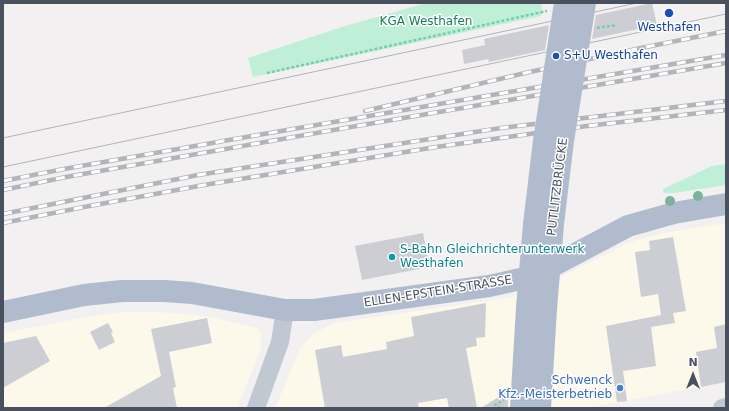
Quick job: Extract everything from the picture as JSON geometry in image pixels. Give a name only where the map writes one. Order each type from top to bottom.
[{"type":"main road","name":"PUTLITZBRÜCKE","points":[[521,408],[534,224],[544,141],[573,13]]},
{"type":"main road","name":"PUTLITZBRÜCKE","points":[[540,408],[553,224],[563,141],[573,13]]},
{"type":"main road","name":"ELLEN-EPSTEIN-STRASSE","points":[[3,312],[84,296],[122,291],[192,293],[285,310],[314,310],[489,286],[525,278],[543,271],[628,226],[674,213],[726,204]]},
{"type":"street","points":[[256,408],[280,342],[285,310]]},
{"type":"street","points":[[722,408],[726,407]]},
{"type":"path","points":[[267,72],[573,13],[616,25]]},
{"type":"path","points":[[495,405],[500,408]]},
{"type":"shaded area","points":[[726,223],[726,382],[586,408],[275,408],[300,349],[316,332],[335,323],[512,297],[543,286],[624,245],[637,240],[664,233]]},
{"type":"shaded area","points":[[127,312],[157,312],[206,316],[257,328],[261,334],[261,349],[237,408],[3,408],[3,333],[98,315]]},
{"type":"green space","name":"KGA Westhafen","points":[[426,3],[542,3],[541,16],[253,77],[248,58],[342,27]]},
{"type":"green space","points":[[726,164],[726,185],[674,193],[663,193],[663,189],[712,166]]},
{"type":"building","points":[[652,3],[657,25],[592,39],[596,15]]},
{"type":"building","points":[[549,25],[545,50],[489,62],[488,59],[464,64],[462,50],[485,45],[484,39]]},
{"type":"building","name":"S-Bahn Gleichrichterunterwerk Westhafen","points":[[423,233],[430,267],[362,280],[355,246]]},
{"type":"building","points":[[673,237],[686,311],[673,313],[675,323],[651,327],[656,366],[623,371],[627,401],[617,402],[606,326],[661,315],[658,294],[641,297],[635,252],[650,250],[649,241]]},
{"type":"building","points":[[486,303],[485,337],[476,338],[477,346],[466,348],[477,408],[449,408],[447,398],[418,403],[419,408],[325,408],[315,350],[341,345],[343,357],[387,349],[386,342],[414,336],[411,317]]},
{"type":"building","points":[[207,318],[212,343],[169,352],[176,387],[173,388],[177,408],[104,408],[161,376],[151,329]]},
{"type":"building","points":[[108,323],[113,332],[111,333],[115,342],[99,350],[90,332]]},
{"type":"building","points":[[726,324],[726,382],[701,387],[696,352],[717,348],[714,327]]},
{"type":"building","points":[[36,336],[50,361],[3,388],[3,343]]},
{"type":"building","points":[[508,391],[508,408],[481,408]]},
{"type":"tram line","points":[[3,138],[637,3]]},
{"type":"tram line","points":[[3,167],[726,14]]},
{"type":"railway","points":[[365,111],[525,73],[726,31]]},
{"type":"railway","points":[[3,181],[252,136],[726,55]]},
{"type":"railway","points":[[3,190],[66,177],[726,63]]},
{"type":"railway","points":[[3,214],[198,175],[501,128],[726,101]]},
{"type":"railway","points":[[3,223],[204,185],[436,147],[587,126],[726,110]]},
{"type":"place","name":"Westhafen","points":[[669,13]]},
{"type":"place","name":"S+U Westhafen","points":[[556,56]]},
{"type":"place","name":"S-Bahn Gleichrichterunterwerk Westhafen","points":[[392,257]]},
{"type":"place","name":"Schwenck Kfz.-Meisterbetrieb","points":[[620,388]]}]
